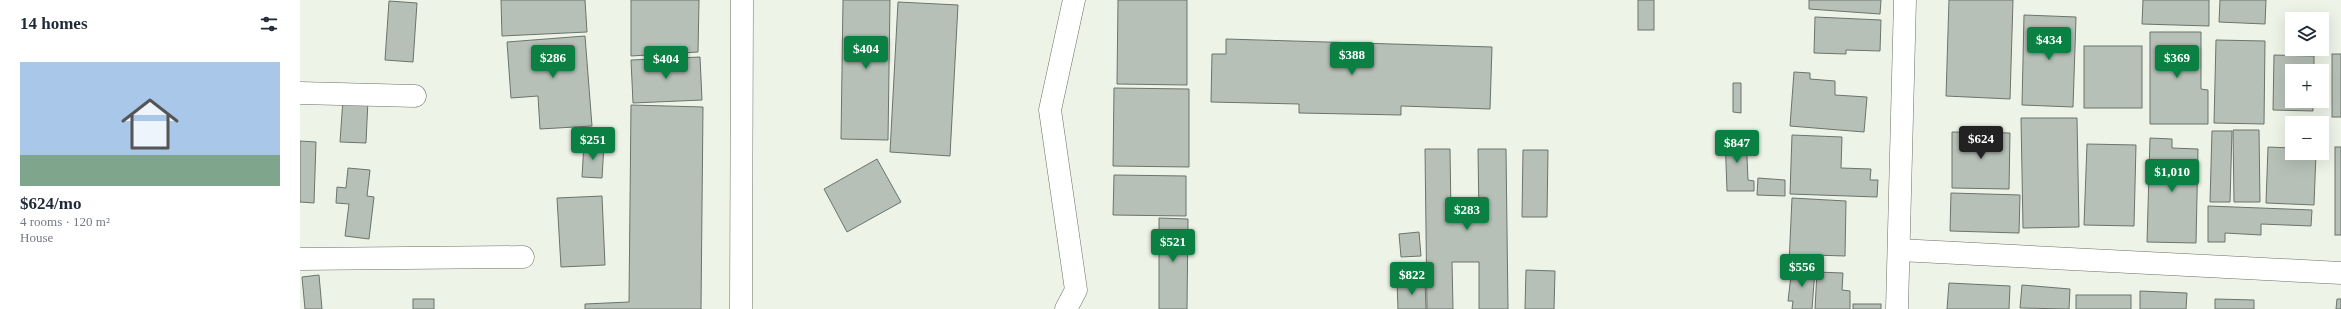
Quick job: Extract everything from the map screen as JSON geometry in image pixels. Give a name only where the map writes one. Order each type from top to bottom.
[{"type":"street","points":[[741,309],[742,0]]},
{"type":"street","points":[[1066,309],[1076,290],[1050,110],[1074,0]]},
{"type":"street","points":[[1897,309],[1905,0]]},
{"type":"street","points":[[300,93],[415,96]]},
{"type":"street","points":[[1899,250],[2341,272]]},
{"type":"street","points":[[300,259],[523,257]]},
{"type":"building","points":[[501,0],[585,0],[587,32],[502,36]]},
{"type":"building","points":[[631,0],[699,0],[698,52],[631,56]]},
{"type":"building","points":[[843,0],[890,0],[888,140],[841,139]]},
{"type":"building","points":[[1118,0],[1187,0],[1187,85],[1117,84]]},
{"type":"building","points":[[1638,0],[1654,0],[1654,30],[1638,30]]},
{"type":"building","points":[[1809,0],[1881,0],[1880,14],[1809,9]]},
{"type":"building","points":[[1949,0],[2013,0],[2010,99],[1946,96]]},
{"type":"building","points":[[2143,0],[2209,0],[2209,26],[2142,24]]},
{"type":"building","points":[[2220,0],[2266,0],[2265,24],[2219,22]]},
{"type":"building","points":[[389,1],[417,3],[413,62],[385,60]]},
{"type":"building","points":[[898,2],[958,5],[950,156],[890,152]]},
{"type":"building","points":[[2024,15],[2076,17],[2073,107],[2022,105]]},
{"type":"building","points":[[1815,17],[1881,20],[1880,51],[1846,50],[1846,54],[1814,53]]},
{"type":"building","points":[[2150,32],[2201,32],[2201,89],[2208,90],[2208,124],[2150,124]]},
{"type":"building","points":[[585,36],[592,126],[540,129],[538,96],[511,98],[507,42]]},
{"type":"building","points":[[1226,39],[1492,47],[1490,109],[1401,106],[1401,115],[1299,113],[1299,104],[1211,102],[1212,54],[1226,54]]},
{"type":"building","points":[[2216,40],[2265,41],[2264,124],[2214,123]]},
{"type":"building","points":[[2084,46],[2142,46],[2142,108],[2084,108]]},
{"type":"building","points":[[2332,54],[2341,54],[2341,117],[2332,117]]},
{"type":"building","points":[[2274,55],[2314,56],[2314,64],[2285,64],[2285,108],[2313,108],[2313,111],[2273,110]]},
{"type":"building","points":[[700,57],[702,100],[633,103],[631,60]]},
{"type":"building","points":[[1794,72],[1810,73],[1810,79],[1835,81],[1835,95],[1867,97],[1864,132],[1790,126]]},
{"type":"building","points":[[1733,83],[1741,83],[1741,113],[1733,112]]},
{"type":"building","points":[[1114,88],[1189,89],[1189,167],[1113,166]]},
{"type":"building","points":[[343,99],[368,100],[366,143],[340,142]]},
{"type":"building","points":[[631,105],[703,107],[701,309],[585,309],[585,304],[629,302]]},
{"type":"building","points":[[2021,118],[2077,118],[2079,227],[2023,228]]},
{"type":"building","points":[[2233,130],[2259,130],[2260,202],[2234,202]]},
{"type":"building","points":[[2212,131],[2232,131],[2230,202],[2210,202]]},
{"type":"building","points":[[1952,132],[2010,133],[2009,189],[1952,188]]},
{"type":"building","points":[[1746,134],[1748,180],[1754,181],[1754,191],[1727,191],[1725,135]]},
{"type":"building","points":[[1792,135],[1842,137],[1841,168],[1871,169],[1870,180],[1878,180],[1877,197],[1790,194]]},
{"type":"building","points":[[2150,138],[2172,139],[2172,148],[2198,149],[2196,243],[2147,242]]},
{"type":"building","points":[[300,141],[316,142],[314,203],[300,202]]},
{"type":"building","points":[[584,143],[604,145],[602,178],[582,177]]},
{"type":"building","points":[[2087,144],[2136,145],[2134,226],[2084,225]]},
{"type":"building","points":[[2268,147],[2285,148],[2285,160],[2316,160],[2314,205],[2266,203]]},
{"type":"building","points":[[2335,147],[2341,147],[2341,235],[2335,235]]},
{"type":"building","points":[[1425,149],[1450,149],[1451,215],[1479,215],[1478,149],[1506,149],[1508,309],[1479,309],[1479,262],[1452,262],[1453,309],[1427,309]]},
{"type":"building","points":[[1523,150],[1548,150],[1547,217],[1522,217]]},
{"type":"building","points":[[877,159],[901,202],[847,232],[824,189]]},
{"type":"building","points":[[348,168],[370,170],[367,196],[374,197],[369,239],[345,236],[349,204],[336,203],[337,187],[346,188]]},
{"type":"building","points":[[1114,175],[1186,176],[1186,216],[1113,215]]},
{"type":"building","points":[[1758,178],[1785,180],[1785,196],[1757,195]]},
{"type":"building","points":[[1951,193],[2020,195],[2019,233],[1950,231]]},
{"type":"building","points":[[602,196],[605,265],[561,267],[557,198]]},
{"type":"building","points":[[1792,198],[1846,201],[1845,256],[1812,255],[1812,265],[1789,264]]},
{"type":"building","points":[[2208,206],[2312,210],[2311,226],[2261,224],[2261,235],[2225,233],[2225,242],[2208,242]]},
{"type":"building","points":[[1159,218],[1188,219],[1187,309],[1159,309]]},
{"type":"building","points":[[1419,232],[1421,256],[1401,257],[1399,234]]},
{"type":"building","points":[[1792,267],[1815,270],[1812,309],[1792,309],[1793,301],[1788,301]]},
{"type":"building","points":[[1526,270],[1555,271],[1554,309],[1525,309]]},
{"type":"building","points":[[1817,272],[1843,273],[1842,290],[1850,291],[1850,309],[1815,309]]},
{"type":"building","points":[[319,275],[322,309],[305,309],[302,277]]},
{"type":"building","points":[[1397,282],[1425,282],[1426,309],[1398,309]]},
{"type":"building","points":[[1949,283],[2010,286],[2009,309],[1947,309]]},
{"type":"building","points":[[2022,285],[2070,289],[2069,309],[2020,308]]},
{"type":"building","points":[[2140,291],[2187,293],[2186,309],[2140,309]]},
{"type":"building","points":[[2076,295],[2131,295],[2131,309],[2076,309]]},
{"type":"building","points":[[413,299],[434,299],[434,309],[413,309]]},
{"type":"building","points":[[2215,299],[2254,300],[2254,309],[2215,309]]},
{"type":"building","points":[[2337,299],[2341,299],[2341,309],[2336,309]]},
{"type":"building","points":[[1853,304],[1881,304],[1881,309],[1853,309]]}]
